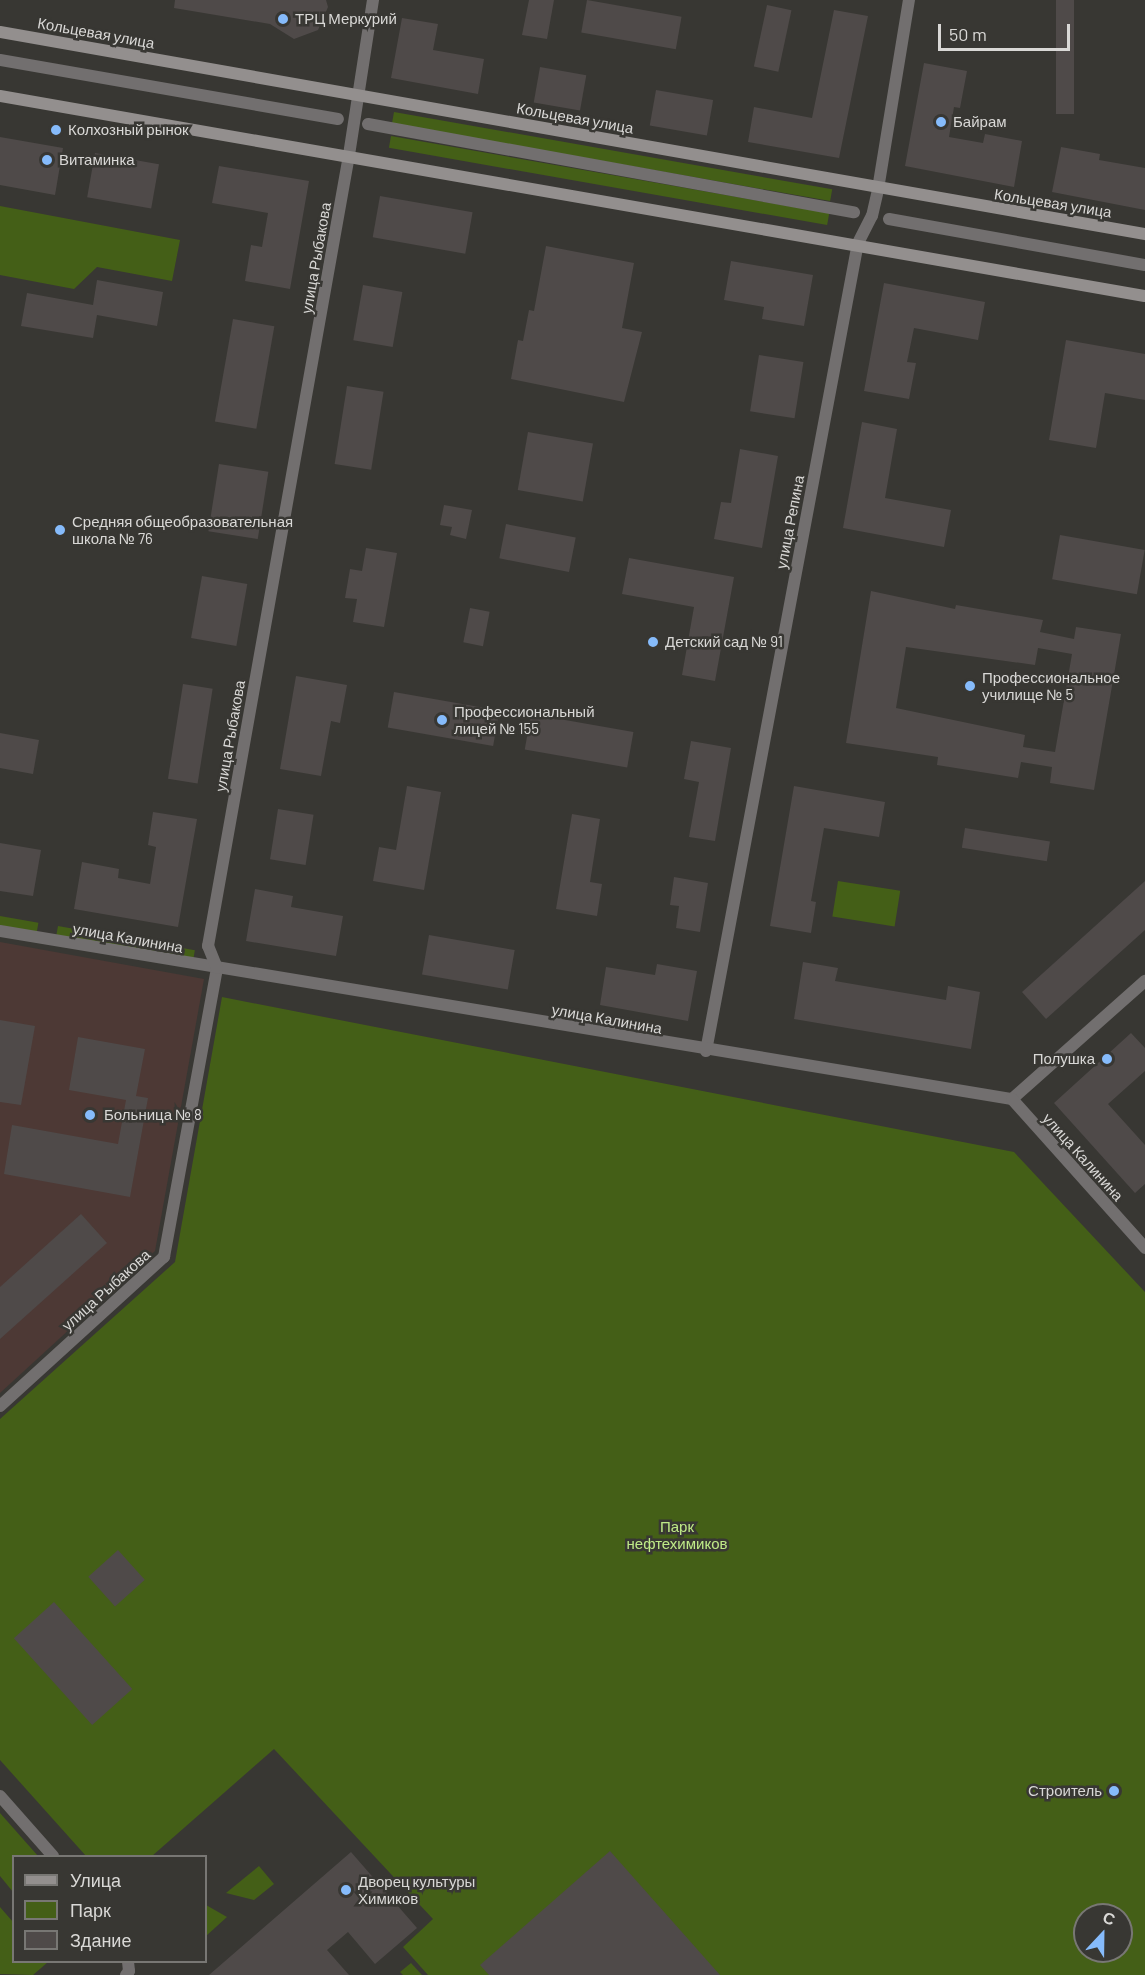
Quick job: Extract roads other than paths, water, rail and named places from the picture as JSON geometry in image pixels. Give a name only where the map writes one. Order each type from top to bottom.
[{"type":"main road","name":"Кольцевая улица","points":[[0,32],[357,93],[878,189],[1145,234]]},
{"type":"main road","points":[[0,96],[858,243],[1145,296]]},
{"type":"street","name":"улица Рыбакова","points":[[0,1406],[164,1257],[217,968],[208,946],[349,155],[373,0]]},
{"type":"street","name":"улица Репина","points":[[706,1051],[858,243],[872,216],[878,189],[909,0]]},
{"type":"street","points":[[0,60],[338,119]]},
{"type":"street","points":[[368,124],[854,212]]},
{"type":"street","points":[[889,219],[1145,265]]},
{"type":"street","name":"улица Калинина","points":[[0,931],[706,1051],[1012,1100],[1145,1248]]},
{"type":"street","points":[[1012,1100],[1145,981]]},
{"type":"street","points":[[0,1796],[51,1855]]},
{"type":"place","name":"ТРЦ Меркурий","points":[[283,19]]},
{"type":"place","name":"Байрам","points":[[941,122]]},
{"type":"place","name":"Колхозный рынок","points":[[56,130]]},
{"type":"place","name":"Витаминка","points":[[47,160]]},
{"type":"place","name":"Средняя общеобразовательная школа № 76","points":[[60,530]]},
{"type":"place","name":"Детский сад № 91","points":[[653,642]]},
{"type":"place","name":"Профессиональное училище № 5","points":[[970,686]]},
{"type":"place","name":"Профессиональный лицей № 155","points":[[442,720]]},
{"type":"place","name":"Полушка","points":[[1107,1059]]},
{"type":"place","name":"Больница № 8","points":[[90,1115]]},
{"type":"place","name":"Строитель","points":[[1114,1791]]},
{"type":"place","name":"Дворец культуры Химиков","points":[[346,1890]]},
{"type":"park label","name":"Парк нефтехимиков","points":[[677,1534]]}]
